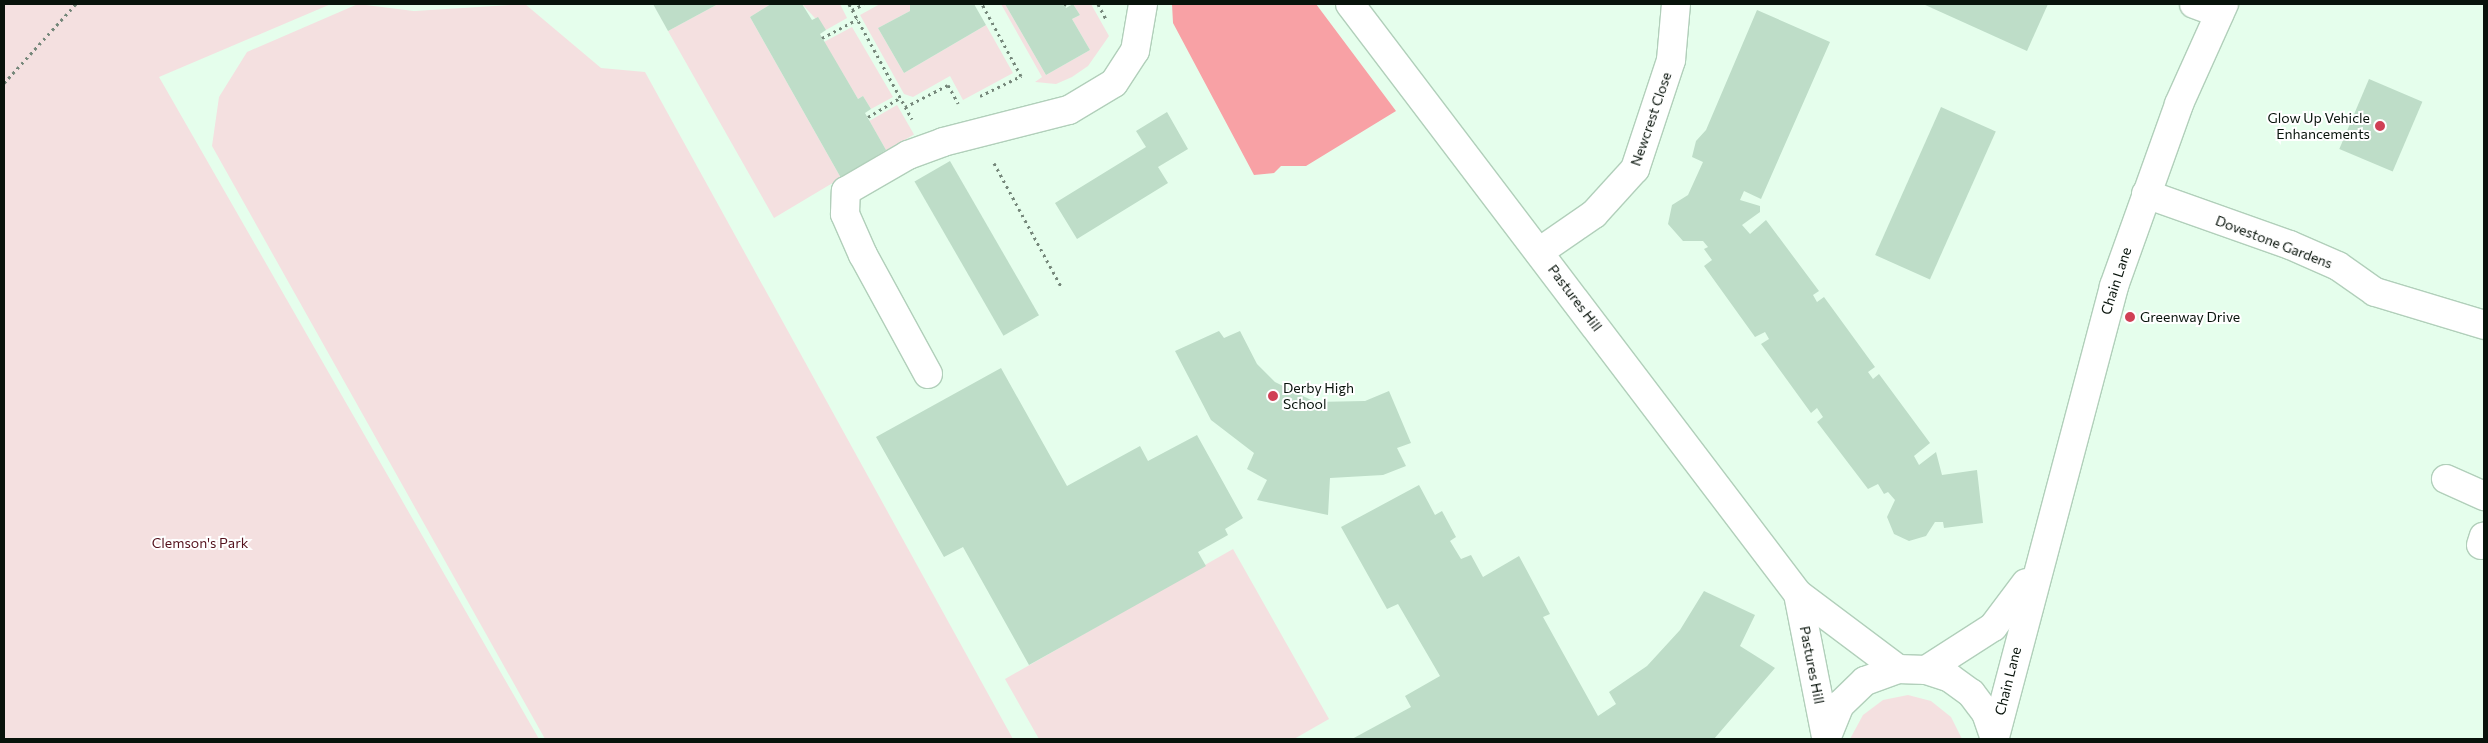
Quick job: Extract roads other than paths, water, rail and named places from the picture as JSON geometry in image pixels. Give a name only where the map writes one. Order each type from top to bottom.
[{"type":"street","points":[[928,374],[863,255],[845,214],[846,191],[908,155],[978,133],[1017,126],[1069,110],[1114,83],[1135,51],[1143,4]]},
{"type":"street","name":"Pastures Hill","points":[[1350,4],[1798,594],[1898,669]]},
{"type":"street","name":"Newcrest Close","points":[[1539,252],[1594,214],[1635,169],[1672,60],[1676,4]]},
{"type":"street","name":"Chain Lane","points":[[1995,738],[2036,567],[2099,334],[2212,7]]},
{"type":"street","name":"Dovestone Gardens","points":[[2146,194],[2290,245],[2338,266],[2375,292],[2484,324]]},
{"type":"street","points":[[2446,478],[2484,496]]},
{"type":"street","name":"Chain Lane","points":[[1926,670],[1993,627],[2036,567]]},
{"type":"street","name":"Pastures Hill","points":[[1798,594],[1826,738]]},
{"type":"street","points":[[1826,738],[1840,705],[1865,681],[1898,669],[1926,670],[1950,678],[1970,693],[1986,713],[1995,738]]},
{"type":"place","name":"Glow Up Vehicle Enhancements","points":[[2380,126]]},
{"type":"place","name":"Greenway Drive","points":[[2130,317]]},
{"type":"place","name":"Derby High School","points":[[1273,396]]},
{"type":"park label","name":"Clemson's Park","points":[[200,543]]}]
